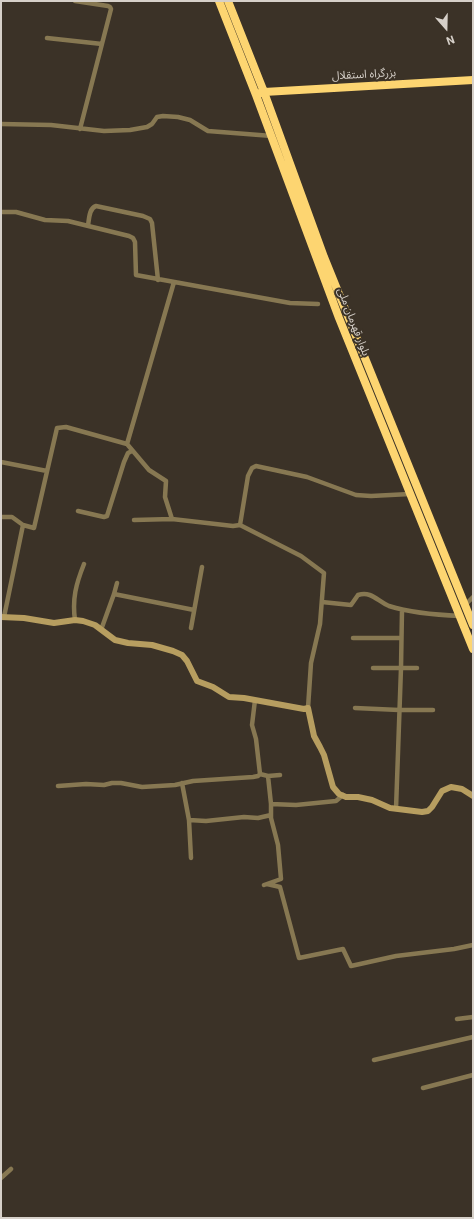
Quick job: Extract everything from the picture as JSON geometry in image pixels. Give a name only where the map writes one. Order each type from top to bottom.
[{"type":"highway","name":"بلوار قهرمان ملی","points":[[219,1],[260,93],[272,136],[339,318],[473,649]]},
{"type":"highway","name":"بلوار قهرمان ملی","points":[[228,1],[260,93],[324,257],[473,625]]},
{"type":"highway","name":"بزرگراه استقلال","points":[[260,93],[473,80]]},
{"type":"street","points":[[75,1],[110,7],[111,9],[80,129]]},
{"type":"street","points":[[47,38],[102,44]]},
{"type":"street","points":[[1,124],[51,125],[104,131],[130,130],[147,127],[158,117],[163,116],[178,117],[190,120],[208,131],[272,136]]},
{"type":"street","points":[[88,226],[91,209],[96,206],[144,216],[150,219],[152,222],[158,280]]},
{"type":"street","points":[[1,212],[16,212],[45,220],[68,221],[129,236],[133,238],[135,242],[136,275],[290,303],[318,304]]},
{"type":"street","points":[[127,444],[174,282]]},
{"type":"street","points":[[1,518],[12,517],[23,525],[34,528],[58,428],[66,427],[127,444],[149,470],[166,481],[165,497],[172,519]]},
{"type":"street","points":[[78,511],[104,517],[107,516],[124,462],[128,453],[132,451]]},
{"type":"street","points":[[1,462],[47,471]]},
{"type":"street","points":[[240,525],[248,476],[252,468],[256,466],[307,477],[356,494],[371,496],[410,494]]},
{"type":"street","points":[[134,520],[172,519],[233,526],[240,525],[301,556],[324,573],[320,624],[311,663],[308,708],[314,736],[324,755],[333,787],[339,794],[372,800],[390,808],[422,812],[428,811],[432,807],[442,791],[451,788],[462,789],[473,796]]},
{"type":"street","points":[[23,525],[2,617],[24,618],[54,623],[75,620],[83,621],[95,625],[115,640],[128,643],[152,645],[182,655],[188,661],[197,680],[213,687],[229,698],[244,698],[304,709],[308,708]]},
{"type":"street","points":[[75,620],[73,606],[77,582],[84,564]]},
{"type":"street","points":[[191,628],[202,567]]},
{"type":"street","points":[[101,630],[117,583]]},
{"type":"street","points":[[114,594],[194,610]]},
{"type":"street","points":[[322,602],[351,605],[358,595],[369,594],[385,604],[402,610],[436,615],[460,616]]},
{"type":"street","points":[[465,605],[473,597]]},
{"type":"street","points":[[396,809],[402,610]]},
{"type":"street","points":[[352,638],[402,638]]},
{"type":"street","points":[[373,668],[418,668]]},
{"type":"street","points":[[255,700],[252,725],[256,739],[260,774]]},
{"type":"street","points":[[355,708],[433,710]]},
{"type":"street","points":[[58,786],[121,783],[142,787],[253,777],[260,774],[268,776],[280,775]]},
{"type":"street","points":[[268,776],[271,815],[278,845],[281,879],[265,884],[280,887],[299,958],[342,949],[351,966],[396,956],[454,949],[473,945]]},
{"type":"street","points":[[182,784],[189,820],[191,858]]},
{"type":"street","points":[[271,804],[296,806],[336,801],[343,795]]},
{"type":"street","points":[[189,820],[206,821],[244,817],[258,818],[271,815]]},
{"type":"street","points":[[457,1019],[473,1017]]},
{"type":"street","points":[[374,1060],[473,1037]]},
{"type":"street","points":[[423,1088],[473,1075]]},
{"type":"street","points":[[1,1178],[11,1169]]}]
